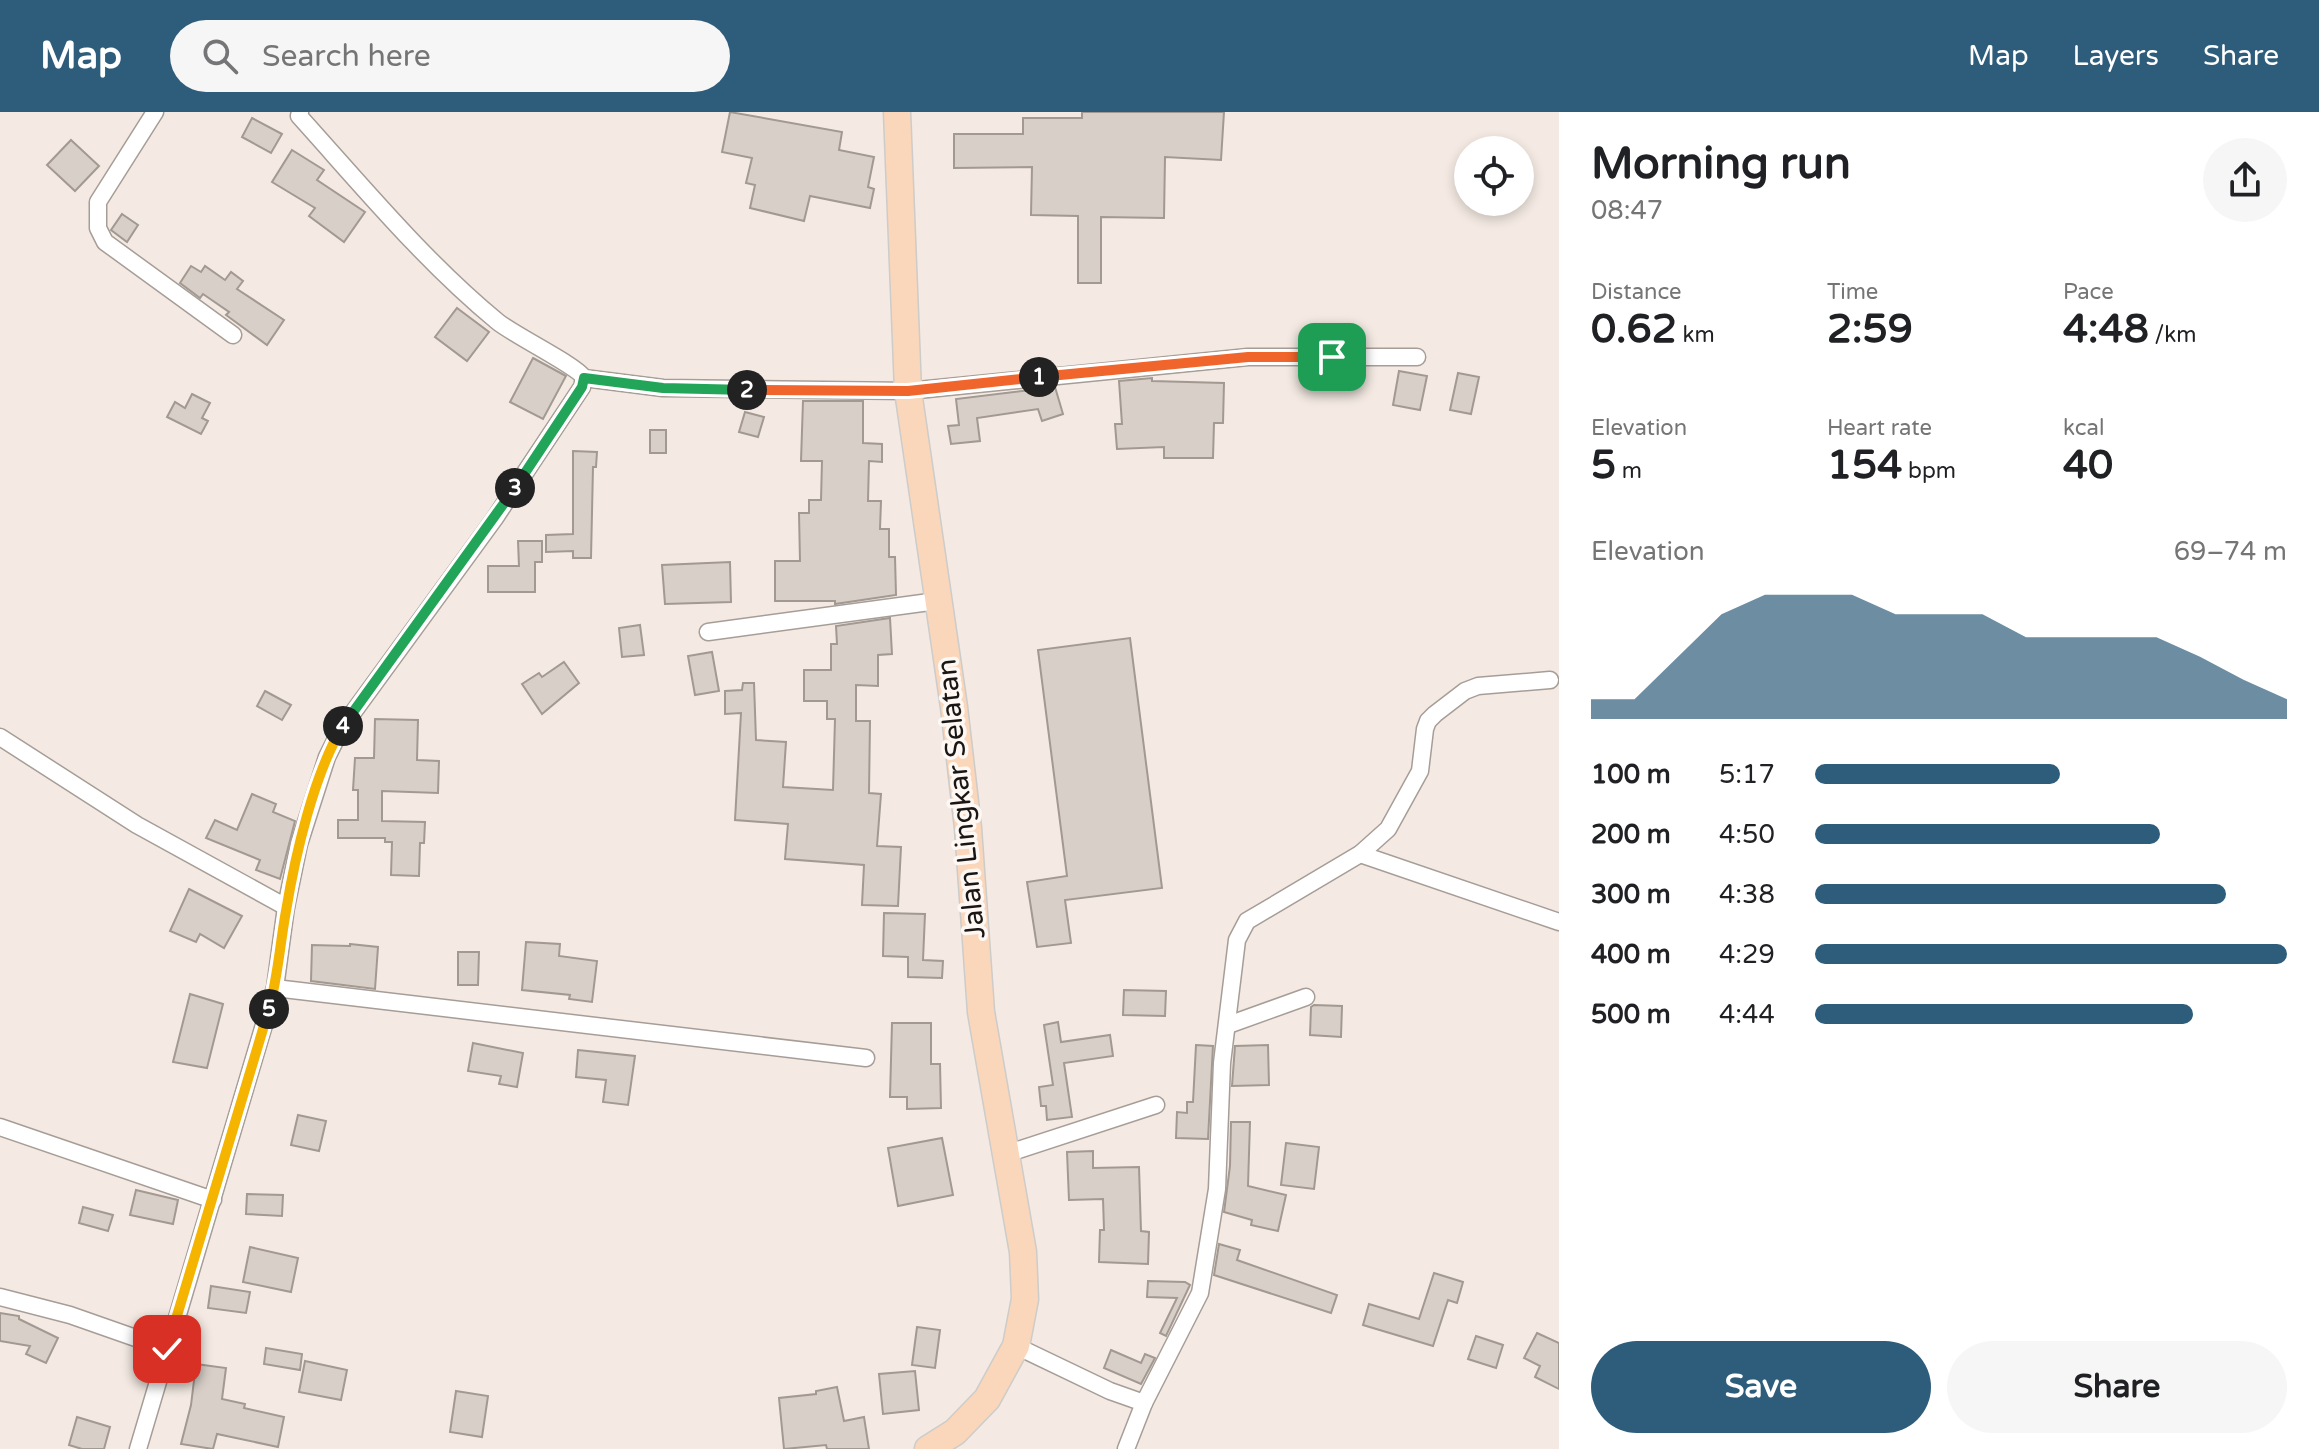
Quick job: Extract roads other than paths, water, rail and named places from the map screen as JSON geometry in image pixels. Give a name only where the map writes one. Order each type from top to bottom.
[{"type":"highway","name":"Jalan Lingkar Selatan","points":[[897,112],[908,391],[954,707],[968,828],[981,1012],[1023,1252],[1025,1299],[1016,1346],[987,1399],[955,1432],[928,1449]]},
{"type":"street","points":[[155,112],[98,202],[98,228],[105,242],[233,335]]},
{"type":"street","points":[[138,1449],[275,988],[286,907],[299,844],[327,757],[341,729],[495,518],[582,387],[584,378],[580,371],[502,325],[454,284],[298,113]]},
{"type":"street","points":[[584,378],[663,388],[908,391],[1248,357],[1417,357]]},
{"type":"street","points":[[708,632],[937,601]]},
{"type":"street","points":[[1126,1449],[1144,1403],[1200,1293],[1217,1189],[1222,1063],[1237,940],[1247,921],[1360,854],[1388,829],[1420,771],[1425,729],[1435,714],[1465,691],[1478,686],[1550,680]]},
{"type":"street","points":[[0,737],[137,825],[286,907]]},
{"type":"street","points":[[1360,854],[1559,922]]},
{"type":"street","points":[[275,988],[866,1058]]},
{"type":"street","points":[[1228,1025],[1306,997]]},
{"type":"street","points":[[1006,1154],[1156,1105]]},
{"type":"street","points":[[0,1127],[213,1200]]},
{"type":"street","points":[[0,1297],[70,1315],[167,1349]]},
{"type":"street","points":[[1016,1346],[1110,1391],[1144,1403]]}]
